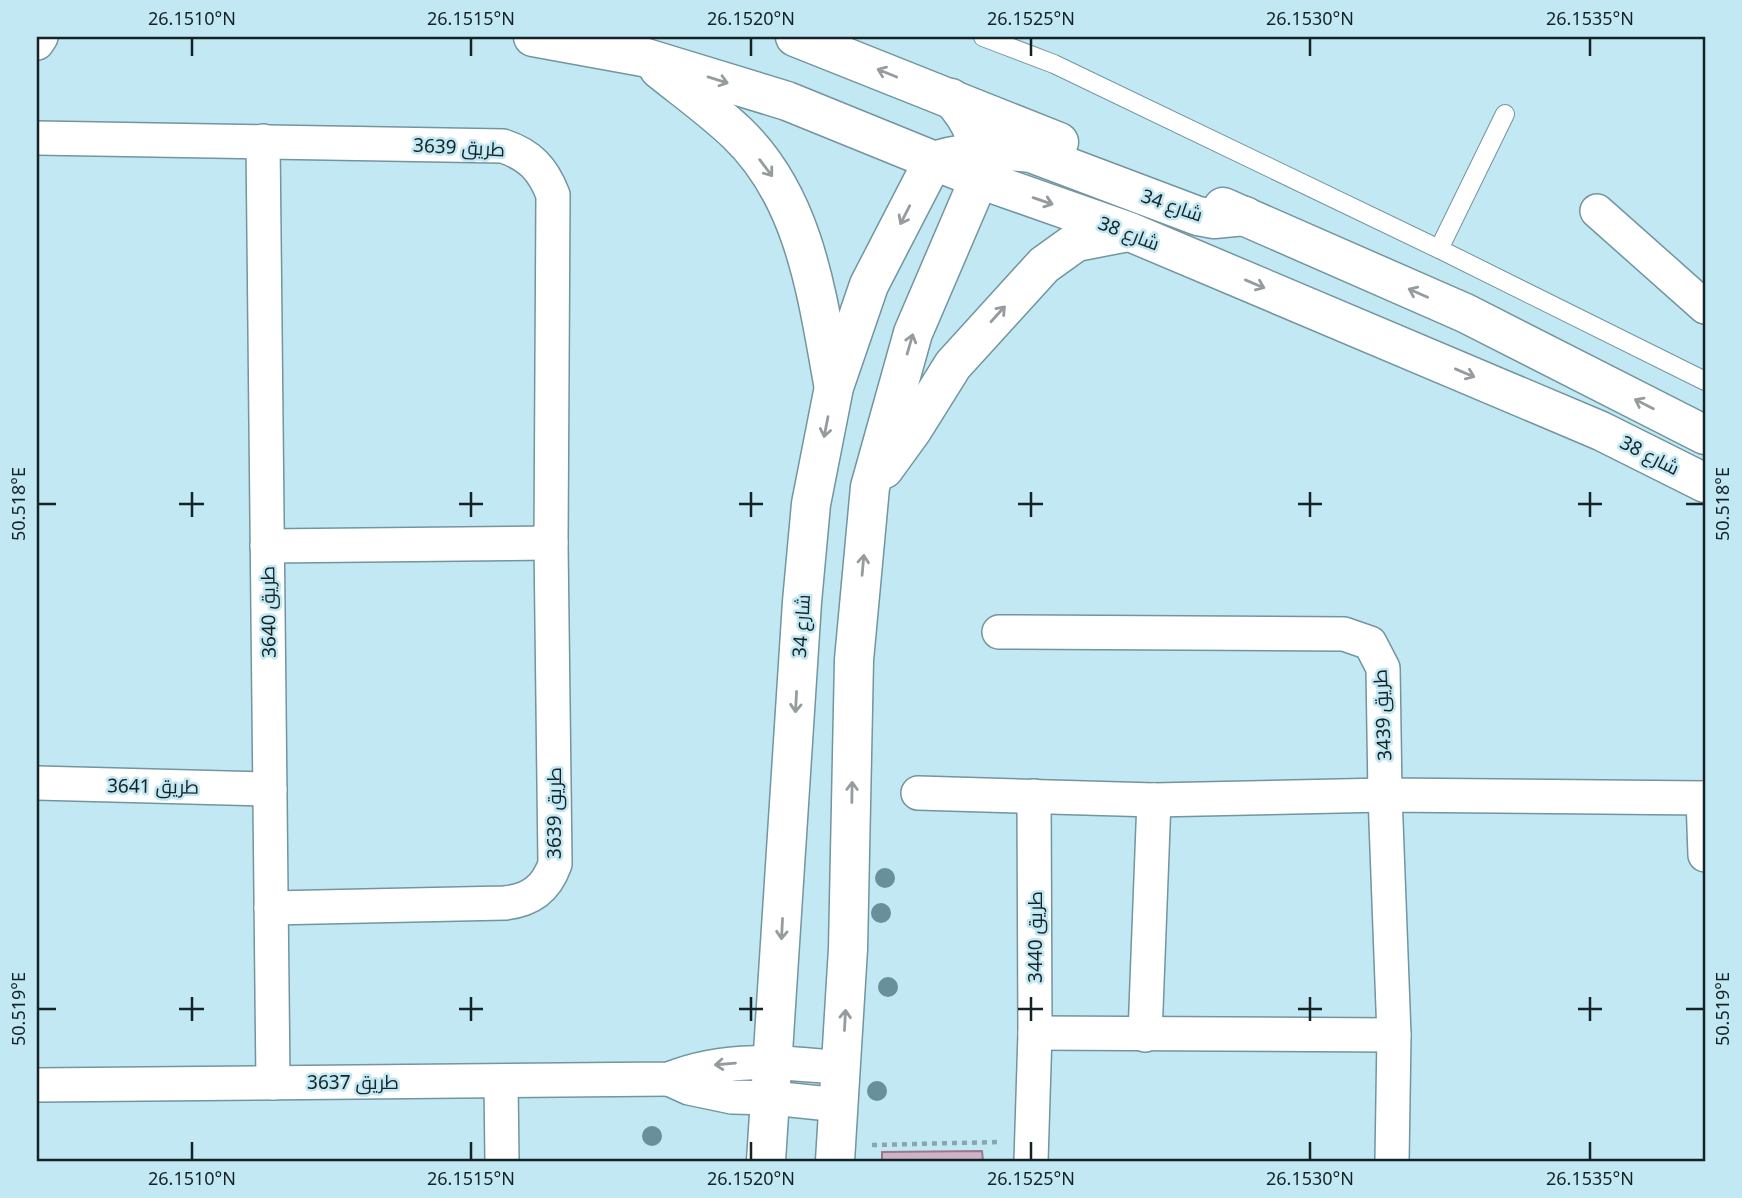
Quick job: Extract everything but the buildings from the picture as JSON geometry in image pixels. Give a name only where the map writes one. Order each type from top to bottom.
[{"type":"street","points":[[37,43],[41,37]]},
{"type":"street","points":[[533,37],[643,57],[787,102],[933,161]]},
{"type":"street","points":[[795,37],[1245,216],[1465,313],[1705,435]]},
{"type":"street","points":[[643,57],[738,134],[782,190],[800,235],[816,293],[834,387]]},
{"type":"street","points":[[836,1154],[848,948],[854,660],[870,487],[912,333],[979,165],[975,131],[965,113],[951,99]]},
{"type":"street","name":"طريق 3639","points":[[37,138],[503,146],[520,152],[535,163],[546,178],[553,195],[551,543],[555,864],[551,877],[532,897],[505,903],[271,908]]},
{"type":"street","name":"طريق 3640","points":[[262,141],[273,1083]]},
{"type":"street","name":"شارع 34","points":[[766,1161],[802,602],[811,504],[834,387],[869,285],[933,161],[979,165],[1004,150],[1031,153],[1198,216],[1230,219],[1245,216]]},
{"type":"street","name":"شارع 38","points":[[979,165],[1130,232],[1601,431],[1705,484]]},
{"type":"street","points":[[1597,211],[1705,307]]},
{"type":"street","points":[[870,487],[913,429],[953,365],[1044,265],[1076,242],[1130,232]]},
{"type":"street","points":[[267,546],[551,543]]},
{"type":"street","name":"طريق 3439","points":[[999,632],[1344,634],[1370,643],[1384,668],[1385,794],[1394,1035],[1392,1161]]},
{"type":"street","name":"طريق 3641","points":[[37,783],[270,789]]},
{"type":"street","points":[[918,793],[1154,800],[1385,794],[1704,798],[1705,855]]},
{"type":"street","name":"طريق 3440","points":[[1031,1151],[1035,1033],[1034,796]]},
{"type":"street","points":[[1145,1035],[1154,800]]},
{"type":"street","points":[[1035,1033],[1394,1035]]},
{"type":"street","name":"طريق 3637","points":[[37,1085],[669,1079],[710,1066],[773,1080],[839,1105]]},
{"type":"street","name":"طريق 3637","points":[[773,1080],[842,1068]]},
{"type":"street","points":[[501,1081],[502,1161]]},
{"type":"lane","points":[[984,37],[1054,64],[1439,249],[1705,381]]},
{"type":"lane","points":[[1439,249],[1505,114]]},
{"type":"path","points":[[836,1154],[1031,1151]]}]
